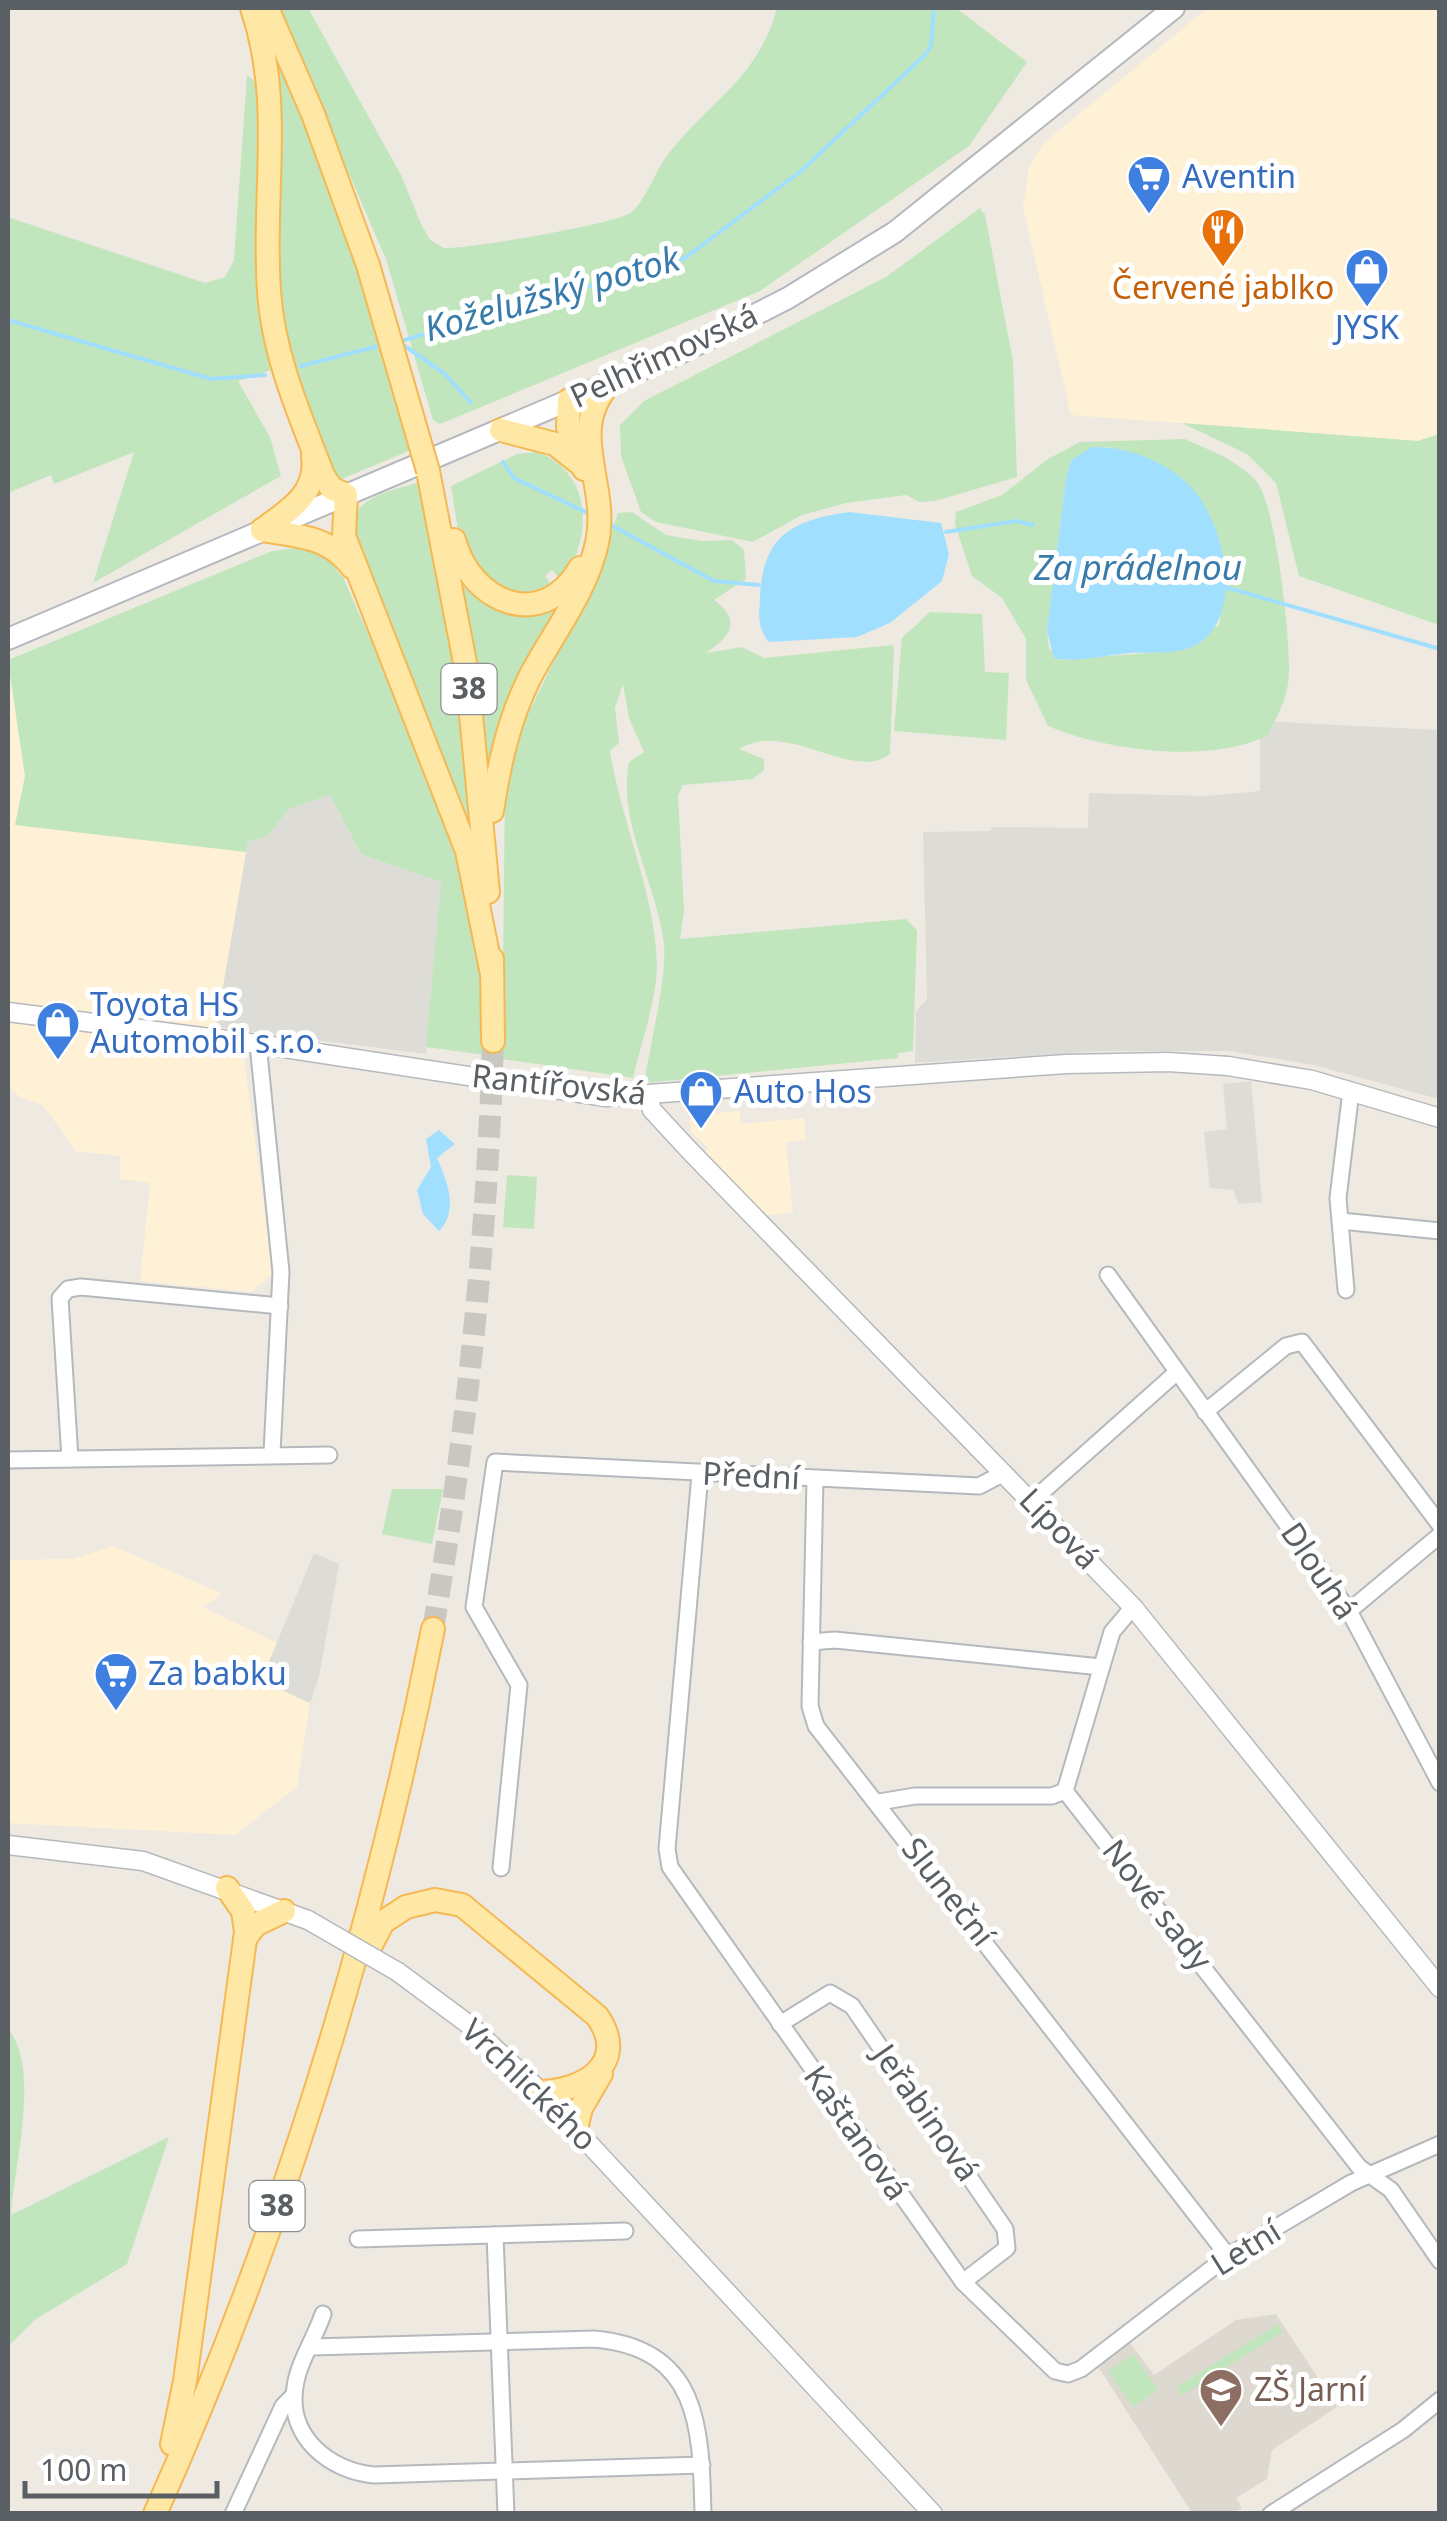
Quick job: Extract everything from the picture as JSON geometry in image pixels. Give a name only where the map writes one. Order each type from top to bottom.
[{"type":"main road","points":[[252,8],[266,57],[271,103],[270,302],[280,356],[326,483],[346,496],[342,526],[466,851],[492,974]]},
{"type":"main road","name":"38","points":[[267,8],[313,114],[368,264],[444,523],[467,673],[486,854],[493,1041]]},
{"type":"main road","name":"Pelhřimovská","points":[[8,639],[727,330],[868,250],[928,208],[1174,8]]},
{"type":"main road","points":[[486,854],[502,750],[513,715],[581,588],[594,538],[596,510],[587,423],[594,402],[610,383]]},
{"type":"main road","points":[[569,400],[587,423]]},
{"type":"main road","points":[[569,400],[568,426],[596,510]]},
{"type":"main road","points":[[501,430],[555,444],[584,470]]},
{"type":"main road","points":[[262,530],[310,487],[314,468],[310,442]]},
{"type":"main road","points":[[444,523],[473,580],[490,595],[517,604],[546,599],[568,585],[594,538]]},
{"type":"main road","points":[[262,530],[328,544],[360,579]]},
{"type":"main road","name":"38","points":[[155,2514],[240,2311],[324,2069],[382,1864],[432,1629]]},
{"type":"main road","points":[[147,2514],[180,2416],[245,1940],[243,1911],[226,1888]]},
{"type":"main road","points":[[324,2069],[379,1926],[406,1907],[435,1900],[473,1911],[597,2016],[606,2032],[605,2061],[581,2108],[576,2129]]},
{"type":"main road","points":[[245,1940],[264,1918],[284,1911]]},
{"type":"main road","points":[[541,2092],[580,2086],[605,2061]]},
{"type":"street","name":"Rantířovská","points":[[8,1012],[258,1044],[589,1095],[648,1098],[1120,1062],[1228,1066],[1351,1091],[1440,1118]]},
{"type":"street","points":[[258,1044],[280,1306],[272,1453]]},
{"type":"street","points":[[1346,1290],[1338,1198],[1351,1091]]},
{"type":"street","name":"Lípová","points":[[648,1098],[652,1110],[688,1148],[1133,1606],[1440,1988]]},
{"type":"street","points":[[1340,1221],[1440,1231]]},
{"type":"street","name":"Dlouhá","points":[[1108,1275],[1349,1611],[1440,1783]]},
{"type":"street","points":[[70,1459],[63,1293],[81,1287],[280,1306]]},
{"type":"street","points":[[1205,1412],[1286,1346],[1302,1342],[1440,1525]]},
{"type":"street","points":[[1032,1501],[1177,1372]]},
{"type":"street","points":[[8,1460],[329,1454]]},
{"type":"street","name":"Přední","points":[[501,1868],[518,1685],[474,1607],[495,1462],[980,1486],[1004,1473]]},
{"type":"street","name":"Kaštanová","points":[[700,1474],[667,1849],[670,1867],[962,2282],[1056,2371],[1068,2374]]},
{"type":"street","name":"Sluneční","points":[[815,1480],[814,1721],[1228,2256]]},
{"type":"street","points":[[1349,1611],[1440,1535]]},
{"type":"street","points":[[879,1802],[915,1796],[1052,1796],[1066,1790],[1112,1632],[1133,1606]]},
{"type":"street","points":[[812,1642],[850,1641],[1102,1667]]},
{"type":"street","name":"Nové sady","points":[[1066,1790],[1359,2167],[1391,2190],[1440,2261]]},
{"type":"street","name":"Vrchlického","points":[[8,1845],[143,1862],[226,1888],[308,1920],[398,1972],[472,2027],[541,2092],[932,2514]]},
{"type":"street","name":"Jeřabinová","points":[[780,2024],[830,1993],[852,2006],[1006,2229],[1007,2248],[962,2282]]},
{"type":"street","name":"Letní","points":[[1068,2374],[1081,2370],[1228,2256],[1372,2174],[1440,2144]]},
{"type":"street","points":[[358,2239],[625,2230]]},
{"type":"street","points":[[496,2235],[506,2514]]},
{"type":"street","points":[[232,2514],[283,2406],[294,2394],[323,2314]]},
{"type":"street","points":[[312,2347],[594,2339],[631,2344],[667,2366],[687,2393],[701,2440],[703,2514]]},
{"type":"street","points":[[294,2394],[300,2424],[311,2444],[345,2470],[374,2476],[702,2466]]},
{"type":"street","points":[[1270,2514],[1292,2506],[1440,2400]]},
{"type":"shaded area","points":[[1208,8],[1439,8],[1439,434],[1418,441],[1071,415],[1023,208],[1029,167],[1045,142]]},
{"type":"shaded area","points":[[8,666],[25,776],[15,825],[246,852],[212,1054],[244,1058],[273,1274],[251,1292],[140,1281],[150,1183],[120,1179],[120,1156],[76,1151],[43,1105],[21,1098],[8,1086]]},
{"type":"shaded area","points":[[1260,721],[1439,730],[1439,1099],[1314,1065],[1229,1051],[1101,1051],[915,1063],[916,1011],[927,999],[923,832],[990,831],[993,827],[1088,828],[1089,793],[1206,796],[1260,791]]},
{"type":"shaded area","points":[[330,795],[361,854],[441,882],[426,1054],[216,1027],[248,842],[268,836],[289,809]]},
{"type":"shaded area","points":[[1251,1081],[1262,1202],[1239,1204],[1233,1190],[1210,1188],[1204,1132],[1227,1129],[1223,1084]]},
{"type":"shaded area","points":[[739,1111],[741,1124],[804,1118],[806,1140],[786,1142],[793,1212],[765,1216],[715,1165],[705,1152],[708,1148],[691,1132],[689,1121],[695,1115]]},
{"type":"shaded area","points":[[113,1546],[223,1594],[203,1607],[277,1643],[262,1681],[310,1703],[297,1787],[235,1835],[8,1823],[8,1560],[73,1559]]},
{"type":"shaded area","points":[[314,1553],[339,1564],[319,1677],[310,1703],[261,1681]]},
{"type":"shaded area","name":"ZŠ Jarní","points":[[1276,2314],[1337,2407],[1272,2450],[1267,2479],[1236,2498],[1242,2508],[1233,2513],[1192,2513],[1099,2368],[1128,2340],[1154,2375],[1236,2320]]},
{"type":"green space","points":[[277,8],[308,8],[401,175],[430,240],[444,248],[572,229],[632,212],[669,153],[758,53],[777,8],[956,8],[1027,62],[969,146],[760,291],[440,424],[433,420],[386,259]]},
{"type":"green space","points":[[278,58],[353,248],[411,450],[337,481],[329,474],[283,329],[277,276],[281,142]]},
{"type":"green space","points":[[247,75],[257,83],[257,292],[274,369],[238,381],[270,437],[281,476],[93,583],[134,452],[54,484],[51,475],[8,493],[8,217],[205,283],[225,277],[234,260]]},
{"type":"green space","points":[[980,208],[985,215],[1013,361],[1017,477],[935,501],[919,502],[906,495],[846,503],[802,515],[753,542],[656,522],[641,512],[621,456],[620,425],[644,401],[886,277]]},
{"type":"green space","points":[[1182,423],[1418,441],[1439,434],[1439,625],[1299,576],[1276,483],[1247,454]]},
{"type":"green space","points":[[1185,439],[1233,462],[1257,482],[1276,543],[1289,654],[1285,697],[1267,736],[1216,750],[1158,751],[1099,742],[1048,726],[1026,680],[1026,639],[1002,598],[972,576],[955,524],[956,512],[1002,495],[1048,459],[1080,442]],"holes":[[[1092,447],[1107,447],[1172,481],[1201,503],[1220,546],[1223,594],[1219,625],[1172,651],[1060,660],[1049,648],[1047,631],[1066,478],[1071,460]]]},
{"type":"green space","points":[[538,452],[569,475],[578,491],[583,527],[572,564],[562,581],[552,570],[545,576],[553,588],[521,597],[486,584],[458,531],[451,486],[517,454]]},
{"type":"green space","points":[[419,482],[459,683],[478,862],[350,532],[358,510],[365,503]]},
{"type":"green space","points":[[632,512],[666,535],[701,541],[732,540],[744,550],[746,579],[714,600],[728,615],[730,628],[706,653],[742,647],[764,658],[892,645],[890,754],[875,761],[858,761],[777,741],[758,742],[739,749],[764,759],[764,770],[753,779],[683,785],[678,795],[684,911],[680,939],[906,919],[917,930],[913,1051],[898,1053],[898,1058],[644,1083],[661,993],[664,944],[628,807],[629,762],[644,752],[629,718],[623,684],[615,708],[619,743],[610,751],[650,910],[657,964],[652,1007],[633,1078],[502,1059],[505,786],[516,739],[599,568],[618,513]]},
{"type":"green space","points":[[296,548],[324,554],[344,579],[443,807],[476,925],[485,1055],[426,1047],[441,882],[361,854],[330,795],[289,809],[268,836],[248,842],[246,852],[15,825],[25,776],[8,660],[272,551]]},
{"type":"green space","points":[[463,588],[499,610],[535,613],[562,608],[489,768]]},
{"type":"green space","points":[[930,612],[982,614],[985,672],[1009,673],[1006,740],[894,731],[902,638]]},
{"type":"green space","points":[[507,1175],[537,1177],[534,1229],[503,1227]]},
{"type":"green space","points":[[392,1489],[443,1489],[432,1544],[382,1534]]},
{"type":"green space","points":[[8,2029],[18,2046],[24,2092],[11,2215],[169,2137],[127,2264],[36,2319],[8,2346]]},
{"type":"green space","points":[[1278,2324],[1283,2332],[1181,2396],[1176,2387]]},
{"type":"green space","points":[[1133,2354],[1158,2390],[1133,2407],[1108,2371]]},
{"type":"water","name":"Za prádelnou","points":[[1092,447],[1132,452],[1157,462],[1190,486],[1212,521],[1225,566],[1226,590],[1213,630],[1191,648],[1054,658],[1047,631],[1066,478],[1071,460]]},
{"type":"water","name":"Za prádelnou","points":[[849,512],[941,523],[949,554],[942,581],[890,623],[857,637],[769,642],[759,610],[762,577],[774,546],[784,535],[811,520]]},
{"type":"water","points":[[439,1130],[455,1144],[437,1158],[450,1204],[439,1231],[423,1214],[417,1190],[431,1167],[426,1139]]},
{"type":"waterway","name":"Koželužský potok","points":[[401,341],[685,258],[801,171],[925,55],[931,46],[934,8]]},
{"type":"waterway","name":"Koželužský potok","points":[[8,320],[211,379],[265,375]]},
{"type":"waterway","points":[[399,342],[445,374],[471,403]]},
{"type":"waterway","name":"Koželužský potok","points":[[301,366],[382,345]]},
{"type":"waterway","points":[[503,462],[514,478],[592,515]]},
{"type":"waterway","points":[[946,532],[1016,521],[1033,525]]},
{"type":"waterway","points":[[609,524],[714,581],[759,585]]},
{"type":"waterway","points":[[1225,587],[1440,649]]},
{"type":"tunnel","points":[[433,1629],[474,1336],[493,1041]]},
{"type":"place","name":"Aventin","points":[[1149,215]]},
{"type":"place","name":"Červené jablko","points":[[1223,268]]},
{"type":"place","name":"JYSK","points":[[1367,308]]},
{"type":"place","name":"Toyota HS Automobil s.r.o.","points":[[58,1061]]},
{"type":"place","name":"Auto Hos","points":[[701,1130]]},
{"type":"place","name":"Za babku","points":[[116,1712]]},
{"type":"place","name":"ZŠ Jarní","points":[[1221,2428]]}]
